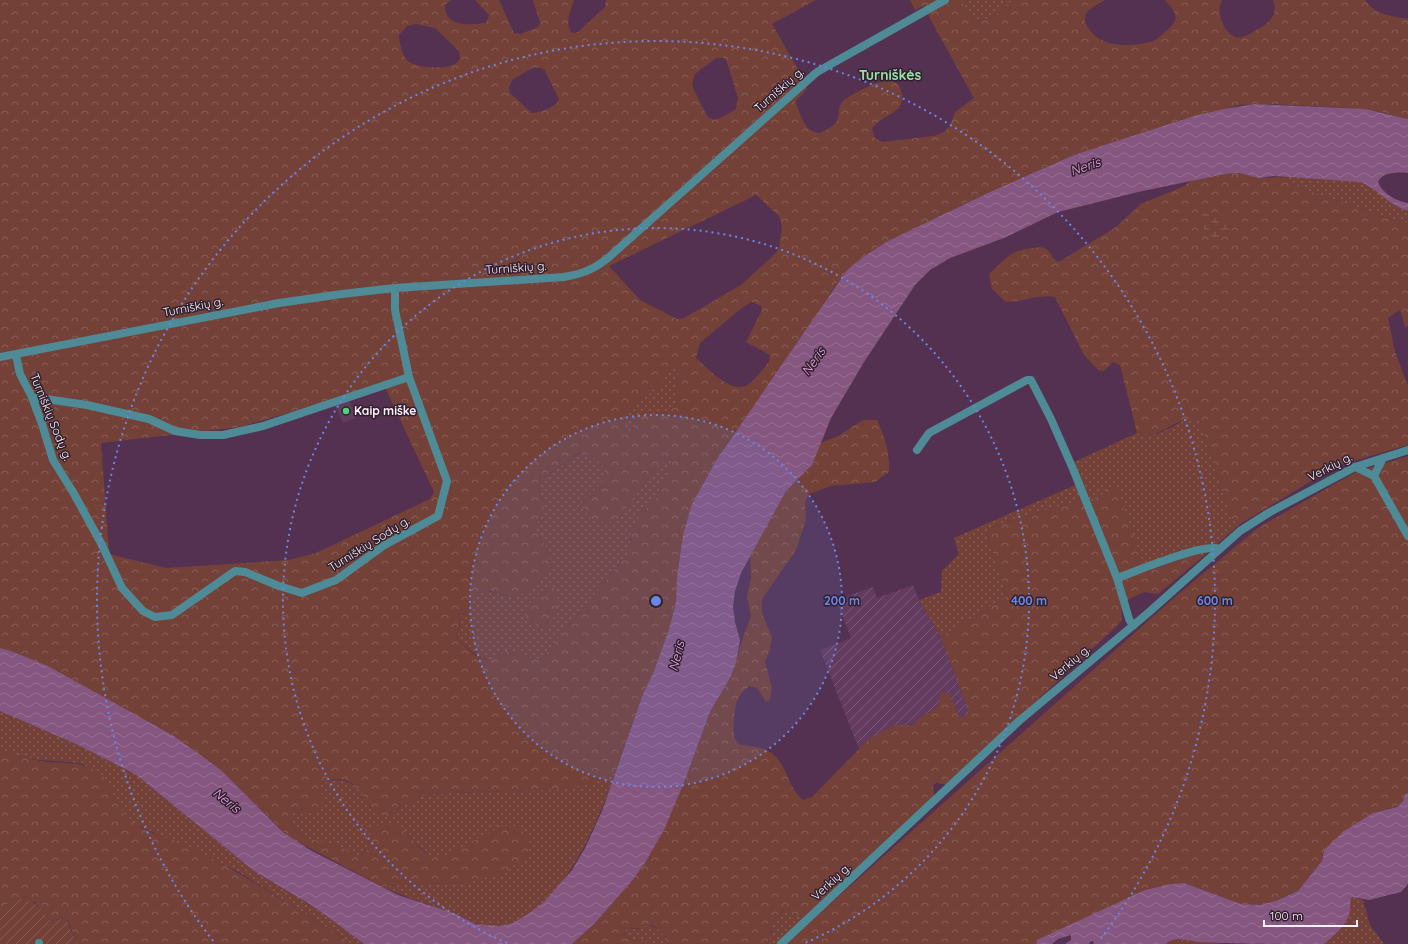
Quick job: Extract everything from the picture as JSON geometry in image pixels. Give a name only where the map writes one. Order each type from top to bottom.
[{"type":"street","name":"Turniškių g.","points":[[0,357],[279,303],[395,288],[564,277],[590,270],[609,257],[817,72],[944,0]]},
{"type":"street","name":"Turniškių Sodų g.","points":[[16,355],[20,374],[32,397],[53,460],[91,525],[122,588],[143,611],[160,617],[172,615],[235,571],[244,572],[279,586],[302,593],[336,580],[383,546],[438,516],[447,481],[409,377],[395,310],[395,288]]},
{"type":"street","points":[[32,397],[87,405],[149,419],[174,431],[200,435],[218,435],[252,429],[409,377]]},
{"type":"street","points":[[917,450],[929,433],[1027,380],[1031,380],[1051,419],[1073,469],[1117,578],[1129,619],[1133,626]]},
{"type":"street","name":"Verkių g.","points":[[782,944],[1019,721],[1133,626],[1240,532],[1260,518],[1355,467],[1408,450]]},
{"type":"street","points":[[1374,476],[1383,458]]},
{"type":"street","points":[[1355,467],[1374,476],[1408,536]]},
{"type":"street","points":[[1117,578],[1194,551],[1216,547],[1219,549]]},
{"type":"shaded area","name":"Kaip miške","points":[[349,400],[356,418],[343,423],[335,405]]},
{"type":"shaded area","points":[[913,585],[919,600],[941,637],[969,712],[960,719],[956,710],[938,707],[918,719],[914,725],[908,724],[869,739],[859,749],[820,650],[851,638],[836,600],[873,587],[877,598]]},
{"type":"green space","points":[[0,0],[451,0],[445,5],[449,18],[460,23],[473,24],[486,23],[489,15],[475,0],[499,0],[514,33],[521,34],[538,27],[540,23],[533,0],[574,0],[568,21],[572,33],[578,32],[605,7],[606,0],[816,0],[772,24],[800,73],[807,89],[795,102],[803,121],[810,130],[820,133],[831,127],[837,121],[840,105],[843,101],[855,93],[873,85],[890,81],[896,83],[900,88],[902,99],[898,109],[878,122],[872,129],[875,138],[882,142],[934,136],[944,132],[950,126],[955,112],[974,98],[923,6],[915,10],[910,0],[961,0],[974,20],[978,22],[993,17],[1013,0],[1105,0],[1087,12],[1085,18],[1086,24],[1094,35],[1101,40],[1108,43],[1125,45],[1142,44],[1152,41],[1158,38],[1170,27],[1176,16],[1165,0],[1222,0],[1220,5],[1220,16],[1227,31],[1236,37],[1242,37],[1249,34],[1270,20],[1274,11],[1273,0],[1365,0],[1379,12],[1390,16],[1408,19],[1408,119],[1381,112],[1348,108],[1272,104],[1239,105],[1074,155],[962,205],[936,219],[888,241],[863,257],[847,270],[799,342],[726,445],[704,482],[679,560],[676,602],[669,629],[654,671],[643,694],[615,773],[587,784],[559,789],[427,794],[392,811],[390,816],[376,815],[360,792],[348,781],[340,779],[331,780],[319,784],[323,802],[321,807],[312,812],[293,812],[290,814],[291,823],[295,830],[302,835],[336,845],[357,855],[362,854],[368,849],[369,836],[374,827],[387,825],[397,826],[411,837],[422,851],[430,856],[440,858],[502,826],[514,826],[526,833],[530,843],[528,855],[504,873],[469,882],[381,886],[289,837],[221,770],[174,736],[48,666],[0,648]],"holes":[[[416,24],[435,28],[459,51],[460,59],[454,65],[443,67],[417,65],[406,59],[400,45],[399,35],[407,26]],[[716,58],[724,58],[727,62],[738,98],[736,109],[721,118],[710,118],[707,116],[692,86],[695,74]],[[534,67],[544,69],[559,99],[552,107],[544,111],[532,113],[510,93],[509,88],[512,80]],[[756,195],[779,216],[782,226],[779,248],[775,254],[741,285],[684,318],[677,319],[640,300],[609,266]],[[752,302],[761,306],[762,310],[746,342],[770,355],[769,362],[750,383],[741,387],[734,386],[720,379],[696,358],[700,343],[743,307]],[[673,366],[678,369],[677,404],[663,413],[645,416],[641,418],[630,431],[625,430],[627,416],[631,410],[661,384]],[[384,385],[434,492],[430,499],[316,553],[289,560],[166,568],[109,554],[101,443],[240,427]],[[579,453],[589,455],[599,462],[606,475],[601,484],[582,502],[583,508],[586,514],[594,520],[600,522],[612,522],[618,520],[659,464],[668,459],[671,459],[672,463],[655,500],[630,528],[631,545],[626,556],[542,658],[533,659],[517,652],[506,651],[494,658],[487,660],[483,659],[473,654],[458,640],[461,620],[472,601],[482,591],[507,596],[519,595],[525,592],[550,571],[551,563],[549,551],[536,532],[536,525],[544,510],[544,502],[537,486],[540,480]]]},
{"type":"green space","points":[[961,0],[1013,0],[993,17],[978,22],[974,20]]},
{"type":"green space","points":[[1239,173],[1259,178],[1287,177],[1298,187],[1397,221],[1408,223],[1408,326],[1405,327],[1400,310],[1388,318],[1395,352],[1408,386],[1408,445],[1336,466],[1240,524],[1231,518],[1200,422],[1193,419],[1185,419],[1154,434],[1146,435],[1137,433],[1120,365],[1113,362],[1104,371],[1098,370],[1084,355],[1055,297],[1050,296],[1006,302],[992,289],[989,274],[1009,256],[1026,249],[1039,247],[1045,248],[1059,262],[1116,227],[1141,204],[1182,187],[1192,180]]},
{"type":"green space","points":[[1287,177],[1339,179],[1359,181],[1367,184],[1392,204],[1408,210],[1408,223],[1397,221],[1298,187]]},
{"type":"green space","points":[[1203,213],[1220,215],[1229,218],[1233,233],[1218,238],[1210,237],[1205,232],[1200,217]]},
{"type":"green space","points":[[673,366],[678,369],[677,404],[662,413],[642,418],[630,431],[625,430],[627,416],[631,410],[661,384]]},
{"type":"green space","points":[[1188,418],[1196,419],[1200,422],[1231,518],[1240,524],[1205,555],[1188,557],[1146,572],[1116,487],[1110,488],[1098,498],[1081,500],[1002,523],[986,531],[1007,596],[941,637],[919,600],[941,592],[942,571],[959,554],[954,538],[1080,483],[1072,463],[1137,433],[1143,435],[1156,434]]},
{"type":"green space","points":[[863,420],[877,420],[889,459],[889,472],[875,482],[831,486],[809,494],[805,502],[806,519],[796,550],[762,599],[762,613],[772,637],[770,650],[765,661],[772,688],[770,700],[766,702],[757,688],[750,686],[741,694],[736,707],[733,727],[735,738],[738,743],[767,750],[776,757],[783,767],[791,785],[798,796],[803,800],[812,797],[869,739],[894,725],[914,725],[918,719],[938,707],[941,692],[949,694],[960,719],[969,712],[941,637],[1007,596],[986,531],[1002,523],[1081,500],[1098,498],[1110,488],[1116,486],[1146,572],[1188,557],[1205,555],[1158,594],[1144,592],[1121,603],[1122,621],[948,784],[940,784],[937,782],[933,786],[934,794],[931,801],[815,908],[800,916],[793,916],[788,908],[786,908],[769,926],[772,936],[766,944],[668,944],[658,929],[651,926],[627,928],[624,933],[630,939],[635,941],[644,940],[648,944],[572,944],[595,923],[632,881],[645,863],[665,828],[685,780],[710,712],[734,670],[740,646],[751,616],[747,596],[751,578],[750,554],[786,491],[812,465],[820,443],[838,436]]},
{"type":"green space","points":[[580,453],[593,457],[600,462],[607,475],[601,484],[582,502],[618,520],[659,464],[668,459],[671,460],[672,463],[655,500],[641,514],[630,539],[631,545],[626,556],[542,658],[534,659],[516,652],[506,651],[499,657],[493,659],[482,658],[458,640],[458,633],[462,620],[473,601],[482,591],[507,596],[519,595],[525,592],[550,571],[549,551],[536,532],[536,525],[544,510],[544,502],[537,486],[540,480]],"holes":[[[557,592],[556,604],[559,611],[543,629]]]},
{"type":"green space","points":[[1408,456],[1408,793],[1405,794],[1400,804],[1373,814],[1347,833],[1322,855],[1322,861],[1298,891],[1278,900],[1260,905],[1241,904],[1184,883],[1171,884],[1145,890],[1036,942],[1036,944],[785,944],[1175,597],[1259,527],[1356,472]]},
{"type":"green space","points":[[552,588],[556,589],[557,592],[559,611],[546,627],[540,628],[526,618],[525,610],[541,591]]},
{"type":"green space","points":[[0,711],[76,744],[135,774],[254,871],[313,906],[364,944],[350,944],[345,939],[240,873],[192,848],[165,838],[133,823],[122,811],[108,784],[83,764],[37,760],[0,752]]},
{"type":"green space","points":[[0,752],[35,760],[81,765],[97,771],[106,780],[127,817],[140,827],[189,846],[216,860],[345,939],[350,944],[77,944],[68,920],[64,918],[51,921],[34,902],[10,902],[0,910]]},
{"type":"green space","points":[[615,773],[608,794],[586,844],[571,869],[554,892],[536,910],[515,922],[492,926],[476,923],[398,894],[381,886],[469,882],[440,858],[432,858],[416,844],[408,833],[369,836],[368,849],[355,855],[343,848],[308,838],[295,829],[291,822],[290,813],[293,812],[304,814],[323,796],[318,789],[319,784],[328,781],[337,780],[351,784],[362,794],[371,809],[390,816],[392,811],[427,794],[559,789],[587,784]]},
{"type":"green space","points":[[1353,897],[1363,900],[1370,925],[1384,944],[1324,944],[1343,924],[1349,913],[1350,899]]},
{"type":"green space","points":[[20,899],[34,903],[51,921],[66,918],[77,944],[0,944],[0,910],[10,902]]},
{"type":"green space","points":[[786,908],[788,908],[793,916],[815,908],[776,944],[766,944],[772,933],[769,926]]},
{"type":"green space","points":[[646,925],[658,929],[668,944],[648,944],[644,940],[632,940],[628,938],[624,932],[627,928],[638,929]]},
{"type":"green space","points":[[1184,939],[1222,944],[1166,944],[1172,940]]},
{"type":"water","name":"Neris","points":[[1255,104],[1365,109],[1408,119],[1408,173],[1387,174],[1378,182],[1383,190],[1390,196],[1408,203],[1408,210],[1397,207],[1360,182],[1274,176],[1259,178],[1239,173],[1225,174],[1138,192],[1058,212],[1004,238],[950,258],[930,270],[915,285],[864,362],[831,418],[812,465],[786,491],[741,573],[735,591],[733,607],[740,640],[736,663],[731,676],[710,712],[685,780],[665,828],[645,863],[632,881],[595,923],[572,944],[364,944],[313,906],[254,871],[135,774],[76,744],[0,711],[0,648],[48,666],[174,736],[221,770],[284,833],[312,851],[398,895],[453,913],[476,924],[499,926],[513,923],[544,902],[572,870],[585,848],[602,811],[643,694],[654,671],[669,629],[676,602],[677,577],[683,535],[692,504],[717,459],[847,270],[863,257],[888,241],[990,192],[1074,155],[1194,116]]},
{"type":"water","points":[[1408,793],[1408,884],[1401,892],[1369,900],[1352,897],[1350,913],[1345,923],[1324,944],[1214,943],[1177,939],[1166,944],[1094,944],[1093,941],[1089,944],[1065,944],[1071,940],[1071,935],[1058,939],[1052,944],[1036,944],[1037,940],[1145,890],[1171,884],[1184,883],[1241,904],[1260,905],[1278,900],[1298,891],[1322,861],[1324,850],[1344,831],[1373,813],[1397,807],[1403,801],[1405,794]]},
{"type":"place","name":"Kaip miške","points":[[346,411]]},
{"type":"district","name":"Turniškės","points":[[890,75]]}]
